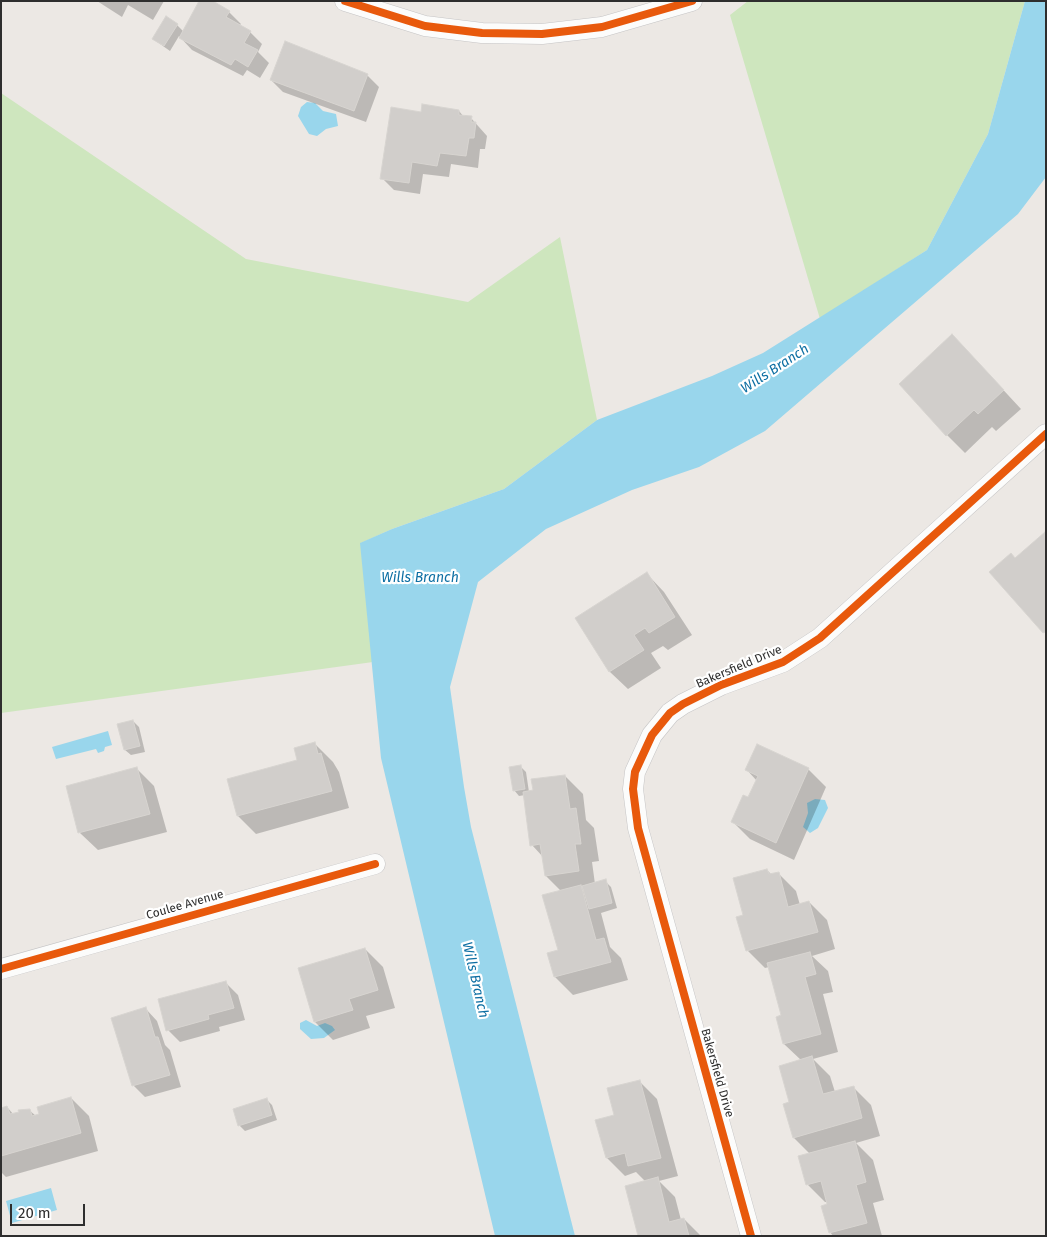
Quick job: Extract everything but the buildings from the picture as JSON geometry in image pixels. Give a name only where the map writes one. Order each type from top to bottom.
[{"type":"street","points":[[345,1],[380,14],[425,26],[482,33],[542,34],[602,27],[692,1]]},
{"type":"street","name":"Bakersfield Drive","points":[[751,1236],[638,828],[633,789],[635,772],[652,735],[670,713],[683,704],[721,685],[783,662],[820,638],[1046,434]]},
{"type":"street","name":"Coulee Avenue","points":[[1,969],[375,864]]},
{"type":"green space","points":[[748,1],[1025,1],[988,134],[927,250],[820,319],[730,15]]},
{"type":"green space","points":[[1,93],[246,259],[468,302],[560,237],[597,420],[504,489],[392,529],[361,543],[373,662],[1,713]]},
{"type":"water","name":"Wills Branch","points":[[1025,1],[1046,1],[1046,177],[1018,214],[765,431],[699,467],[632,490],[546,529],[478,582],[450,687],[464,787],[471,827],[575,1236],[495,1236],[381,758],[360,543],[392,529],[504,489],[597,420],[712,376],[763,353],[927,250],[988,134]]},
{"type":"water","points":[[307,102],[315,103],[323,111],[336,114],[338,126],[326,129],[317,136],[309,134],[298,116],[301,107]]},
{"type":"water","points":[[108,731],[112,745],[105,747],[104,751],[98,753],[96,749],[56,759],[52,747]]},
{"type":"water","points":[[815,799],[825,800],[828,808],[818,828],[810,833],[803,827],[808,813],[807,803]]},
{"type":"water","points":[[306,1020],[317,1026],[325,1023],[332,1026],[335,1030],[324,1038],[311,1039],[300,1029],[300,1023]]},
{"type":"water","points":[[51,1188],[57,1210],[12,1223],[6,1201]]},
{"type":"cycle path","points":[[345,1],[425,26],[482,33],[542,34],[602,27],[692,1]]},
{"type":"cycle path","points":[[751,1236],[638,828],[633,789],[635,772],[652,735],[670,713],[683,704],[721,685],[783,662],[820,638],[1046,434]]},
{"type":"cycle path","points":[[1,969],[375,864]]}]
